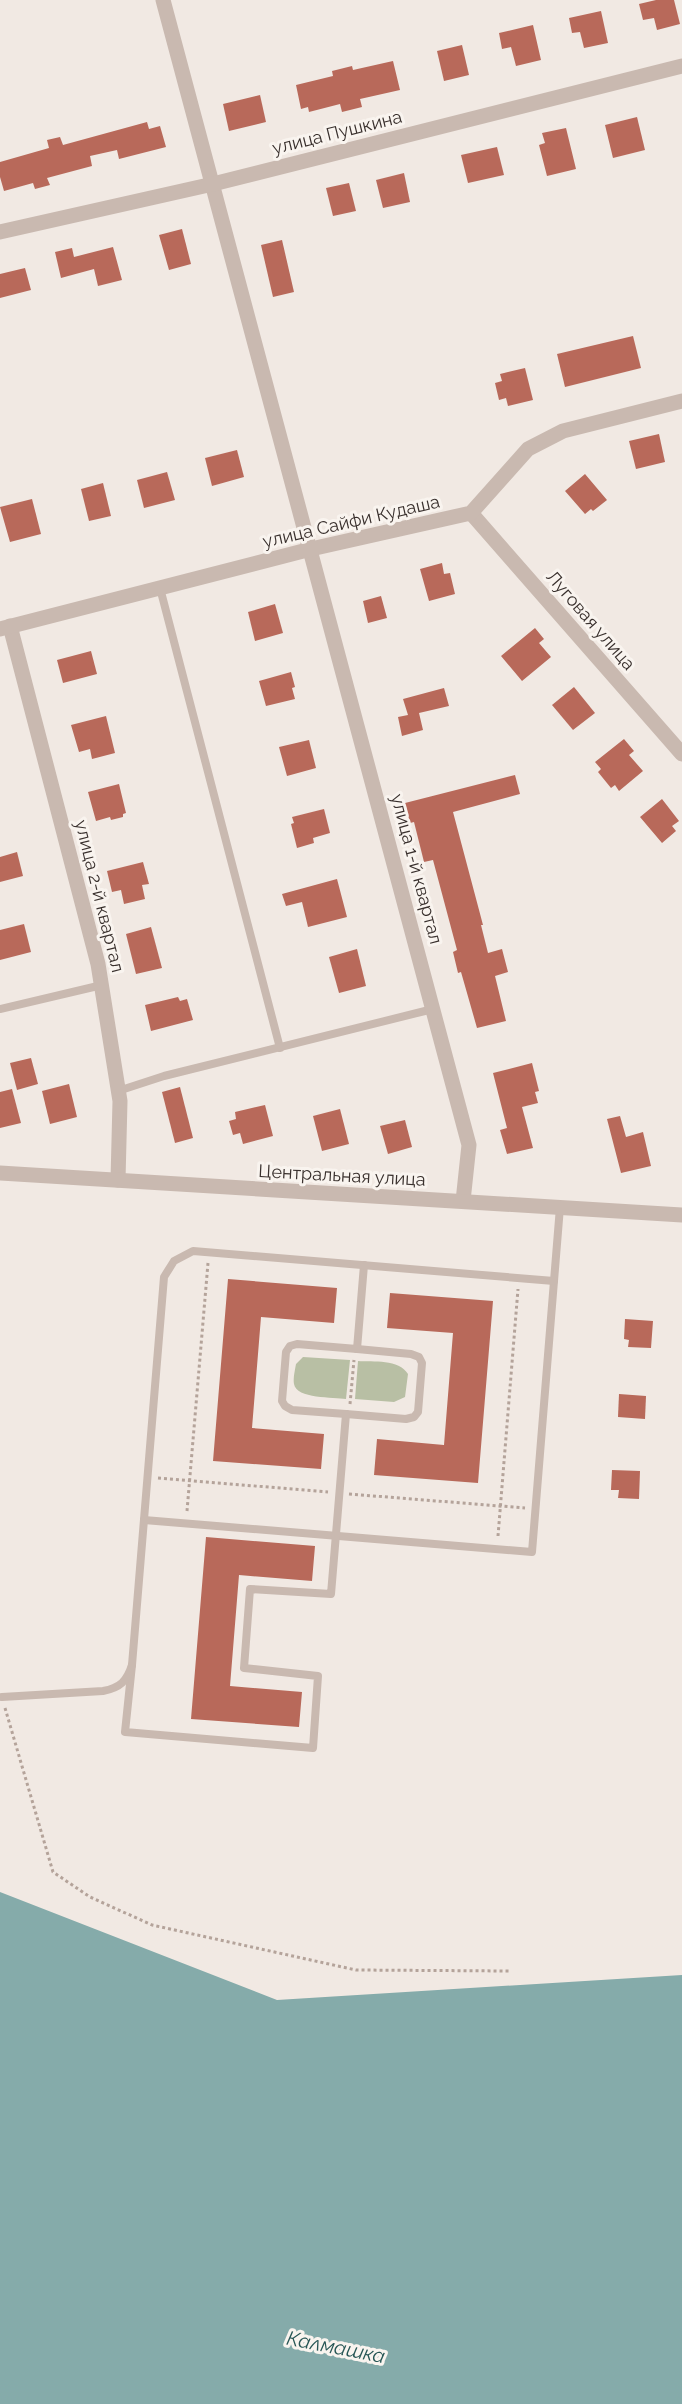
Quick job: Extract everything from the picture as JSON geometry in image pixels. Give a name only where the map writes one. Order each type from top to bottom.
[{"type":"street","name":"улица 1-й квартал","points":[[163,0],[312,549],[469,1145],[463,1201]]},
{"type":"street","name":"улица Пушкина","points":[[0,232],[213,184],[682,66]]},
{"type":"street","points":[[471,513],[528,449],[563,431],[682,401]]},
{"type":"street","name":"улица Сайфи Кудаша","points":[[5,628],[312,549],[471,513]]},
{"type":"street","name":"Луговая улица","points":[[471,513],[680,749]]},
{"type":"street","name":"улица 2-й квартал","points":[[5,628],[102,985],[118,1091],[118,1180]]},
{"type":"street","name":"Центральная улица","points":[[0,1173],[682,1215]]},
{"type":"lane","points":[[160,588],[280,1048]]},
{"type":"lane","points":[[0,1009],[102,985]]},
{"type":"lane","points":[[118,1091],[164,1076],[434,1009]]},
{"type":"lane","points":[[144,1520],[532,1552],[560,1207]]},
{"type":"lane","points":[[348,1414],[331,1594],[250,1589],[244,1668],[318,1676],[313,1749],[125,1732],[164,1276],[174,1261],[193,1251],[554,1281]]},
{"type":"lane","points":[[356,1349],[364,1265]]},
{"type":"lane","points":[[297,1344],[356,1349],[411,1354],[419,1357],[422,1363],[418,1412],[414,1417],[406,1419],[348,1414],[292,1410],[285,1406],[282,1401],[286,1352],[290,1346],[297,1344]]},
{"type":"lane","points":[[2,1697],[114,1689],[123,1684],[129,1676],[132,1665]]},
{"type":"path","points":[[186,1524],[209,1252]]},
{"type":"path","points":[[496,1549],[519,1278]]},
{"type":"path","points":[[348,1414],[356,1349]]},
{"type":"path","points":[[2,1697],[19,1763],[53,1872],[90,1898],[152,1925],[356,1970],[509,1971]]},
{"type":"green space","points":[[303,1357],[350,1360],[346,1399],[308,1395],[296,1389],[294,1374],[296,1364]]},
{"type":"green space","points":[[358,1361],[385,1362],[404,1369],[408,1374],[405,1397],[394,1402],[355,1399]]},
{"type":"water","name":"Калмашка","points":[[0,1892],[277,2000],[682,1975],[682,2404],[0,2404]]},
{"type":"building","points":[[656,0],[674,0],[680,24],[657,30],[654,18],[643,20],[639,4]]},
{"type":"building","points":[[601,11],[608,43],[584,48],[580,32],[572,33],[569,18]]},
{"type":"building","points":[[533,25],[541,60],[516,66],[511,47],[502,49],[499,33]]},
{"type":"building","points":[[462,45],[469,75],[444,81],[437,51]]},
{"type":"building","points":[[393,61],[400,90],[360,99],[362,107],[342,112],[340,104],[309,112],[308,107],[301,109],[296,85],[333,76],[332,71],[352,66],[353,70]]},
{"type":"building","points":[[260,95],[266,122],[229,131],[223,104]]},
{"type":"building","points":[[637,117],[645,150],[613,158],[605,125]]},
{"type":"building","points":[[147,122],[149,129],[160,126],[166,147],[119,159],[117,150],[90,156],[92,166],[47,178],[50,185],[35,189],[33,183],[4,191],[0,177],[0,162],[49,148],[47,140],[60,137],[63,145]]},
{"type":"building","points":[[566,128],[576,169],[547,176],[539,145],[545,143],[542,133]]},
{"type":"building","points":[[497,147],[504,175],[468,183],[461,155]]},
{"type":"building","points":[[404,173],[410,202],[383,208],[376,180]]},
{"type":"building","points":[[349,183],[356,211],[333,216],[326,188]]},
{"type":"building","points":[[182,229],[191,264],[169,270],[159,235]]},
{"type":"building","points":[[282,240],[294,292],[273,297],[261,245]]},
{"type":"building","points":[[113,247],[122,280],[98,286],[94,269],[61,278],[55,252],[72,248],[74,257]]},
{"type":"building","points":[[25,268],[31,290],[0,298],[0,274]]},
{"type":"building","points":[[633,336],[641,368],[565,387],[557,354]]},
{"type":"building","points":[[525,368],[533,400],[508,406],[506,398],[499,400],[495,383],[502,381],[500,374]]},
{"type":"building","points":[[659,434],[665,462],[636,469],[629,441]]},
{"type":"building","points":[[237,450],[244,477],[212,486],[205,458]]},
{"type":"building","points":[[167,472],[175,500],[144,508],[137,480]]},
{"type":"building","points":[[585,474],[607,500],[585,514],[565,491]]},
{"type":"building","points":[[103,483],[111,516],[89,521],[81,489]]},
{"type":"building","points":[[32,499],[41,534],[10,542],[0,507]]},
{"type":"building","points":[[442,563],[444,574],[450,573],[455,594],[429,601],[420,569]]},
{"type":"building","points":[[381,596],[387,618],[368,623],[363,601]]},
{"type":"building","points":[[275,604],[283,633],[255,641],[248,612]]},
{"type":"building","points":[[535,628],[544,639],[539,643],[551,657],[522,681],[501,656]]},
{"type":"building","points":[[91,651],[97,674],[63,683],[57,660]]},
{"type":"building","points":[[291,672],[295,699],[266,706],[259,681]]},
{"type":"building","points":[[574,687],[595,713],[573,730],[552,705]]},
{"type":"building","points":[[444,688],[449,706],[419,713],[423,730],[402,736],[398,717],[408,715],[403,699]]},
{"type":"building","points":[[106,716],[115,753],[92,759],[90,749],[79,752],[71,725]]},
{"type":"building","points":[[624,739],[634,751],[629,755],[643,771],[619,791],[615,785],[611,788],[598,772],[601,769],[595,762]]},
{"type":"building","points":[[309,740],[316,768],[287,776],[279,747]]},
{"type":"building","points":[[515,775],[520,794],[453,812],[483,925],[481,925],[488,953],[502,949],[508,972],[495,976],[506,1021],[477,1028],[461,972],[458,973],[453,952],[457,950],[433,860],[424,862],[414,822],[410,823],[405,803]]},
{"type":"building","points":[[119,784],[126,813],[123,817],[111,820],[110,817],[96,821],[88,792]]},
{"type":"building","points":[[662,799],[679,821],[672,826],[676,831],[662,843],[640,817]]},
{"type":"building","points":[[324,809],[330,833],[313,838],[314,843],[297,848],[291,824],[294,823],[292,817]]},
{"type":"building","points":[[17,852],[23,876],[0,882],[0,857]]},
{"type":"building","points":[[143,862],[149,884],[142,885],[145,899],[124,904],[121,890],[112,892],[107,871]]},
{"type":"building","points":[[337,879],[347,917],[308,927],[302,902],[286,906],[282,894]]},
{"type":"building","points":[[24,924],[31,952],[0,960],[0,930]]},
{"type":"building","points":[[151,927],[162,968],[136,974],[126,934]]},
{"type":"building","points":[[357,949],[366,986],[339,993],[329,957]]},
{"type":"building","points":[[178,997],[180,1001],[187,999],[193,1020],[151,1031],[145,1005]]},
{"type":"building","points":[[31,1058],[38,1084],[17,1090],[10,1063]]},
{"type":"building","points":[[532,1063],[539,1091],[535,1092],[538,1103],[522,1107],[533,1148],[507,1154],[500,1130],[507,1128],[493,1073]]},
{"type":"building","points":[[69,1084],[77,1117],[50,1124],[42,1091]]},
{"type":"building","points":[[180,1087],[193,1138],[175,1143],[162,1092]]},
{"type":"building","points":[[12,1089],[21,1123],[0,1128],[0,1092]]},
{"type":"building","points":[[265,1105],[273,1136],[243,1144],[240,1133],[233,1135],[229,1121],[236,1119],[235,1112]]},
{"type":"building","points":[[340,1109],[349,1144],[322,1151],[313,1116]]},
{"type":"building","points":[[620,1116],[626,1137],[643,1132],[651,1166],[621,1173],[607,1119]]},
{"type":"building","points":[[405,1120],[412,1147],[388,1154],[380,1126]]},
{"type":"building","points":[[228,1279],[337,1288],[334,1323],[261,1317],[252,1428],[324,1434],[321,1469],[213,1461]]},
{"type":"building","points":[[390,1293],[493,1301],[478,1483],[374,1475],[377,1439],[444,1445],[453,1333],[387,1328]]},
{"type":"building","points":[[625,1319],[653,1321],[651,1348],[628,1347],[629,1340],[624,1339]]},
{"type":"building","points":[[619,1394],[646,1396],[645,1419],[618,1417]]},
{"type":"building","points":[[612,1470],[640,1471],[639,1499],[618,1498],[619,1490],[611,1490]]},
{"type":"building","points":[[206,1537],[315,1546],[312,1581],[239,1575],[230,1686],[302,1692],[299,1727],[191,1719]]}]
